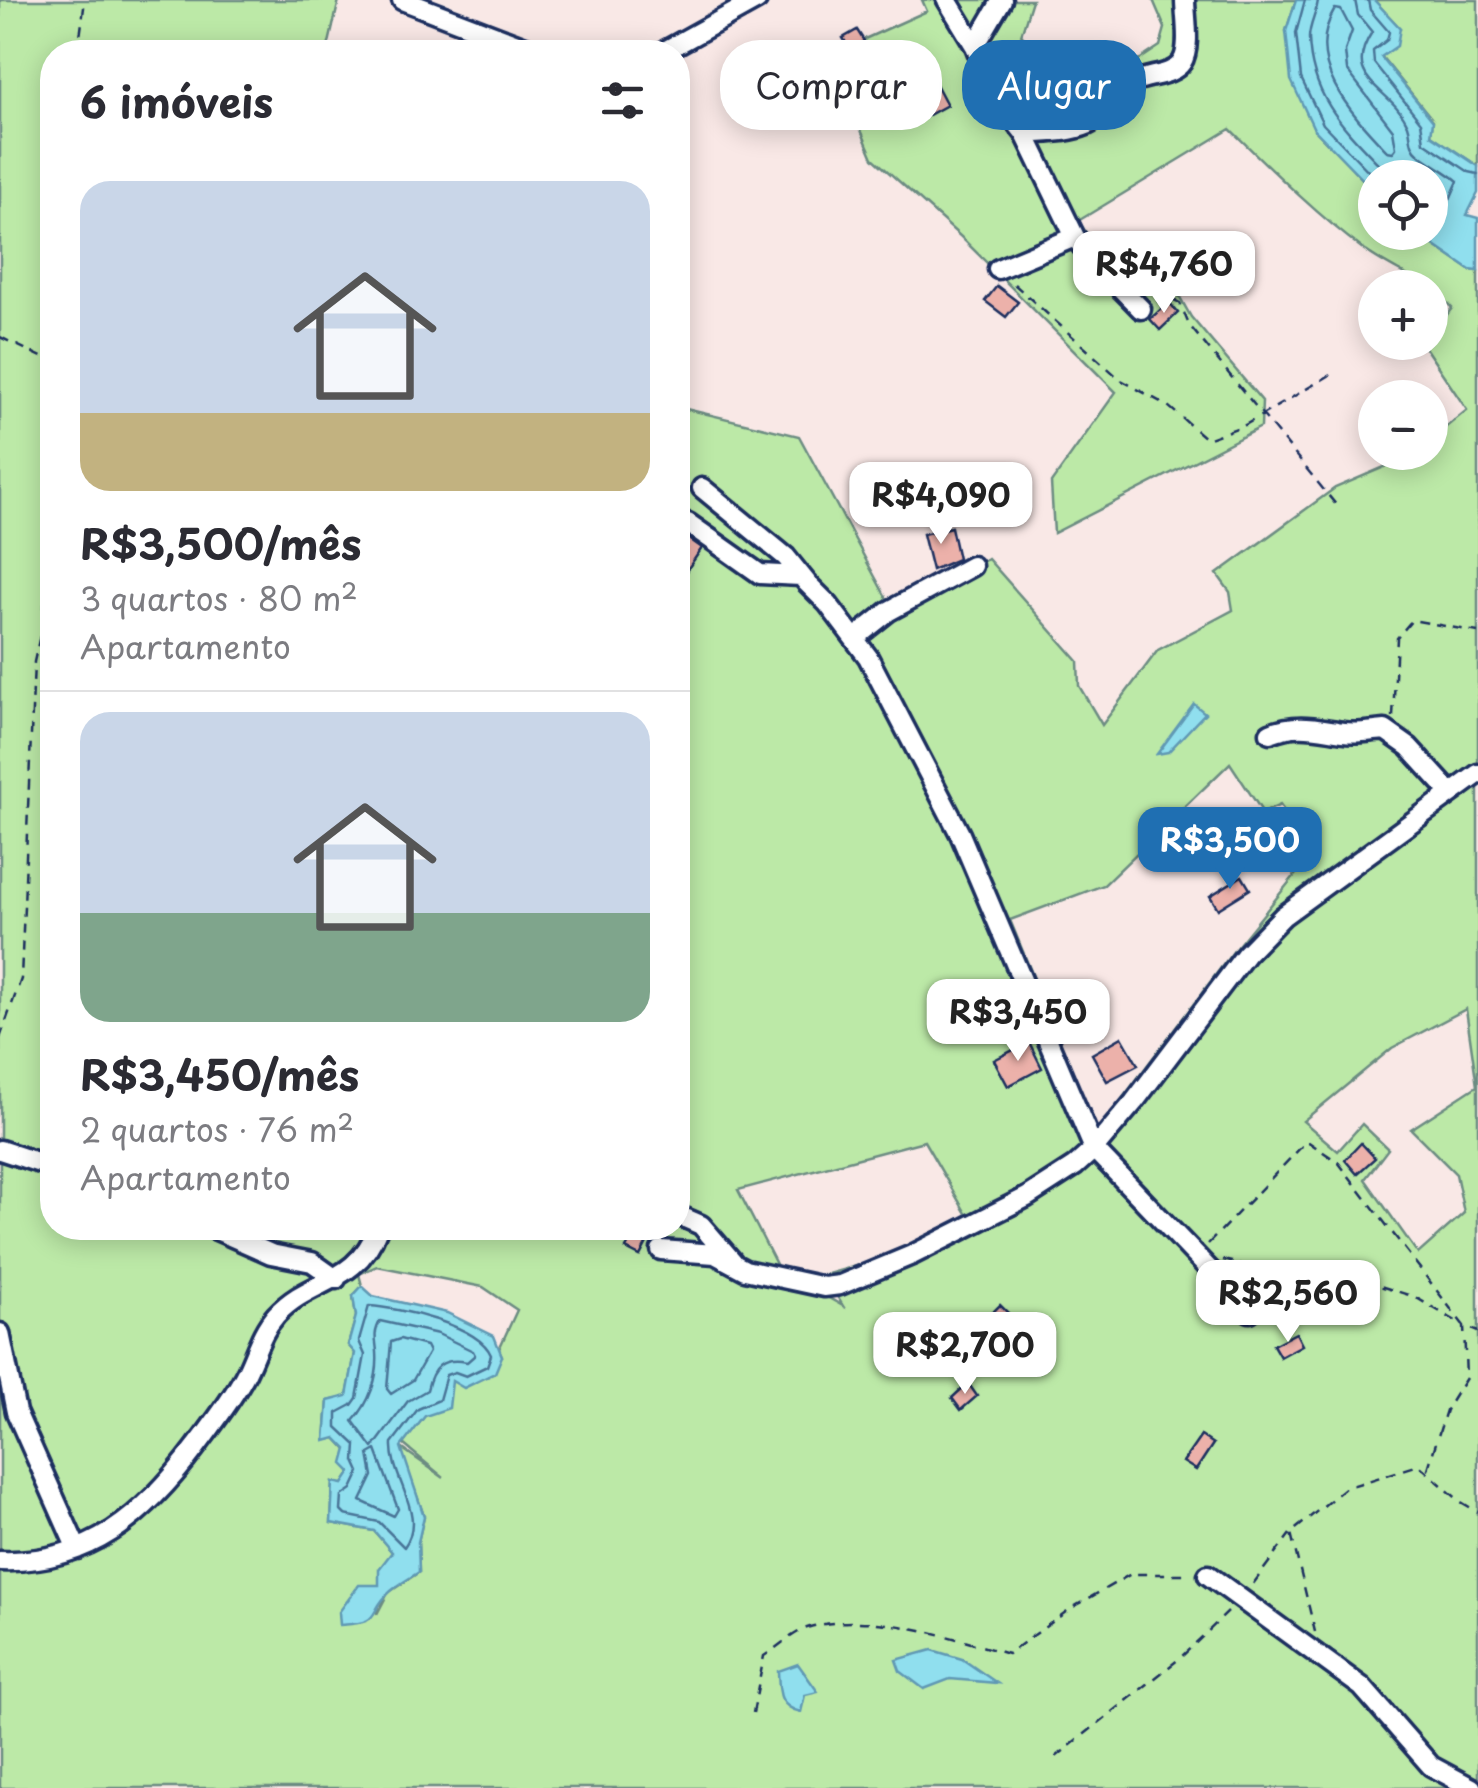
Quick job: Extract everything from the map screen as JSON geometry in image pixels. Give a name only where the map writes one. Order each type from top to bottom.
[{"type":"street","points":[[402,0],[507,40]]},
{"type":"street","points":[[686,40],[758,0]]},
{"type":"street","points":[[947,0],[971,40]]},
{"type":"street","points":[[979,40],[1002,0]]},
{"type":"street","points":[[1025,134],[1086,125],[1134,81],[1174,69],[1186,53],[1185,0]]},
{"type":"street","points":[[1022,130],[1075,237],[1141,309]]},
{"type":"street","points":[[998,269],[1075,237]]},
{"type":"street","points":[[702,488],[786,557],[856,638],[960,834],[1094,1149],[1250,1312]]},
{"type":"street","points":[[690,524],[760,574],[801,576]]},
{"type":"street","points":[[856,638],[889,612],[972,566]]},
{"type":"street","points":[[1270,733],[1290,726],[1319,726],[1346,733],[1386,730],[1409,747],[1450,792]]},
{"type":"street","points":[[661,1250],[715,1254],[746,1270],[808,1285],[840,1285],[912,1256],[1027,1197],[1094,1149],[1246,954],[1283,916],[1478,774]]},
{"type":"street","points":[[0,1150],[40,1162]]},
{"type":"street","points":[[690,1220],[701,1225],[734,1263]]},
{"type":"street","points":[[239,1240],[271,1254],[312,1262],[336,1279]]},
{"type":"street","points":[[0,1561],[50,1558],[77,1549],[139,1513],[174,1476],[216,1420],[245,1376],[276,1315],[359,1262],[371,1240]]},
{"type":"street","points":[[0,1333],[16,1412],[77,1549]]},
{"type":"street","points":[[1208,1575],[1362,1687],[1431,1766],[1472,1788]]},
{"type":"path","points":[[80,40],[85,0]]},
{"type":"path","points":[[998,269],[1120,380],[1168,406],[1206,439],[1262,415],[1338,371]]},
{"type":"path","points":[[1141,309],[1168,297],[1180,304],[1189,325],[1338,506]]},
{"type":"path","points":[[0,337],[40,356]]},
{"type":"path","points":[[1390,734],[1397,638],[1412,620],[1478,632]]},
{"type":"path","points":[[0,1038],[20,978],[34,662],[40,627]]},
{"type":"path","points":[[1196,1256],[1307,1140],[1338,1162],[1464,1326],[1466,1378],[1446,1410],[1427,1472]]},
{"type":"path","points":[[1196,1256],[1293,1276],[1348,1276],[1415,1297],[1478,1332]]},
{"type":"path","points":[[1056,1756],[1178,1660],[1241,1600],[1291,1533],[1345,1488],[1419,1465],[1478,1512]]},
{"type":"path","points":[[1291,1533],[1322,1658]]},
{"type":"path","points":[[753,1713],[764,1656],[808,1628],[863,1623],[930,1630],[1008,1654],[1070,1609],[1131,1574],[1208,1575]]},
{"type":"green space","points":[[0,0],[339,0],[330,40],[40,40],[40,1240],[690,1240],[690,410],[799,436],[887,599],[988,559],[1078,661],[1079,686],[1102,725],[1158,650],[1233,610],[1230,592],[1217,574],[1335,488],[1377,470],[1448,470],[1448,425],[1467,410],[1433,360],[1448,360],[1448,313],[1452,308],[1448,305],[1448,270],[1396,270],[1365,250],[1441,250],[1470,270],[1478,271],[1478,1788],[0,1788]],"holes":[[[1230,763],[1263,813],[1280,805],[1313,853],[1097,1132],[1010,920],[1104,885]],[[1466,1009],[1477,1086],[1411,1129],[1456,1174],[1464,1213],[1418,1254],[1365,1179],[1388,1149],[1362,1124],[1338,1151],[1303,1121],[1392,1048]],[[924,1141],[967,1215],[899,1254],[824,1275],[843,1306],[779,1270],[738,1190]],[[377,1266],[483,1287],[517,1310],[499,1349],[502,1356],[452,1381],[403,1444],[444,1478],[400,1447],[424,1516],[418,1542],[419,1572],[388,1593],[377,1614],[379,1585],[392,1552],[374,1531],[331,1523],[333,1482],[343,1485],[351,1472],[347,1450],[336,1438],[325,1440],[328,1401],[347,1397],[355,1353],[348,1345],[356,1316],[353,1296],[362,1286],[359,1274]]]},
{"type":"green space","points":[[922,0],[1032,0],[1021,35],[1026,40],[962,40],[962,130],[1146,130],[1146,55],[1160,46],[1165,28],[1153,0],[1296,0],[1286,31],[1314,129],[1358,174],[1358,245],[1230,129],[1078,221],[1107,262],[1144,269],[1172,283],[1191,317],[1262,401],[1261,427],[1054,533],[1051,483],[1116,392],[961,237],[873,158],[861,130],[942,130],[942,40],[862,40],[927,11]]},
{"type":"green space","points":[[1374,0],[1478,0],[1478,166],[1431,135],[1433,120],[1381,56],[1400,28]]},
{"type":"water","points":[[1296,0],[1374,0],[1400,28],[1397,46],[1381,57],[1433,121],[1431,135],[1478,166],[1478,193],[1467,215],[1478,218],[1478,271],[1470,270],[1441,250],[1448,250],[1448,160],[1358,160],[1358,174],[1314,129],[1291,80],[1286,31]]},
{"type":"water","points":[[1194,704],[1205,713],[1168,752],[1157,754]]},
{"type":"water","points":[[362,1286],[373,1296],[447,1313],[494,1336],[502,1356],[495,1373],[464,1388],[452,1381],[449,1408],[425,1416],[401,1447],[424,1516],[418,1542],[419,1572],[391,1591],[369,1619],[340,1625],[339,1612],[359,1585],[379,1585],[379,1569],[392,1552],[374,1531],[331,1523],[333,1482],[343,1484],[351,1472],[343,1464],[347,1449],[336,1438],[325,1441],[328,1401],[347,1396],[355,1353],[348,1345],[356,1316],[353,1296]]},
{"type":"water","points":[[932,1650],[962,1659],[997,1683],[950,1679],[924,1689],[900,1671],[896,1660]]},
{"type":"water","points":[[798,1664],[818,1692],[805,1695],[801,1712],[784,1702],[778,1679],[778,1671]]},
{"type":"building","points":[[857,30],[863,40],[844,40]]},
{"type":"building","points":[[997,286],[1018,302],[1006,317],[985,301]]},
{"type":"building","points":[[1169,302],[1178,313],[1160,330],[1150,319]]},
{"type":"building","points":[[951,527],[958,559],[932,570],[923,534]]},
{"type":"building","points":[[690,539],[702,548],[690,566]]},
{"type":"building","points":[[1242,876],[1250,889],[1218,909],[1210,896]]},
{"type":"building","points":[[1122,1037],[1138,1065],[1107,1081],[1092,1054]]},
{"type":"building","points":[[1029,1042],[1042,1068],[1008,1086],[994,1060]]},
{"type":"building","points":[[1361,1143],[1375,1158],[1357,1174],[1345,1160]]},
{"type":"building","points":[[631,1240],[648,1240],[640,1256],[626,1249]]},
{"type":"building","points":[[1000,1305],[1014,1319],[996,1337],[982,1323]]},
{"type":"building","points":[[1296,1333],[1302,1345],[1280,1357],[1273,1345]]},
{"type":"building","points":[[1025,1339],[1035,1357],[1015,1367],[1006,1349]]},
{"type":"building","points":[[968,1383],[977,1396],[961,1410],[952,1398]]},
{"type":"building","points":[[1201,1436],[1213,1444],[1196,1470],[1183,1462]]}]
